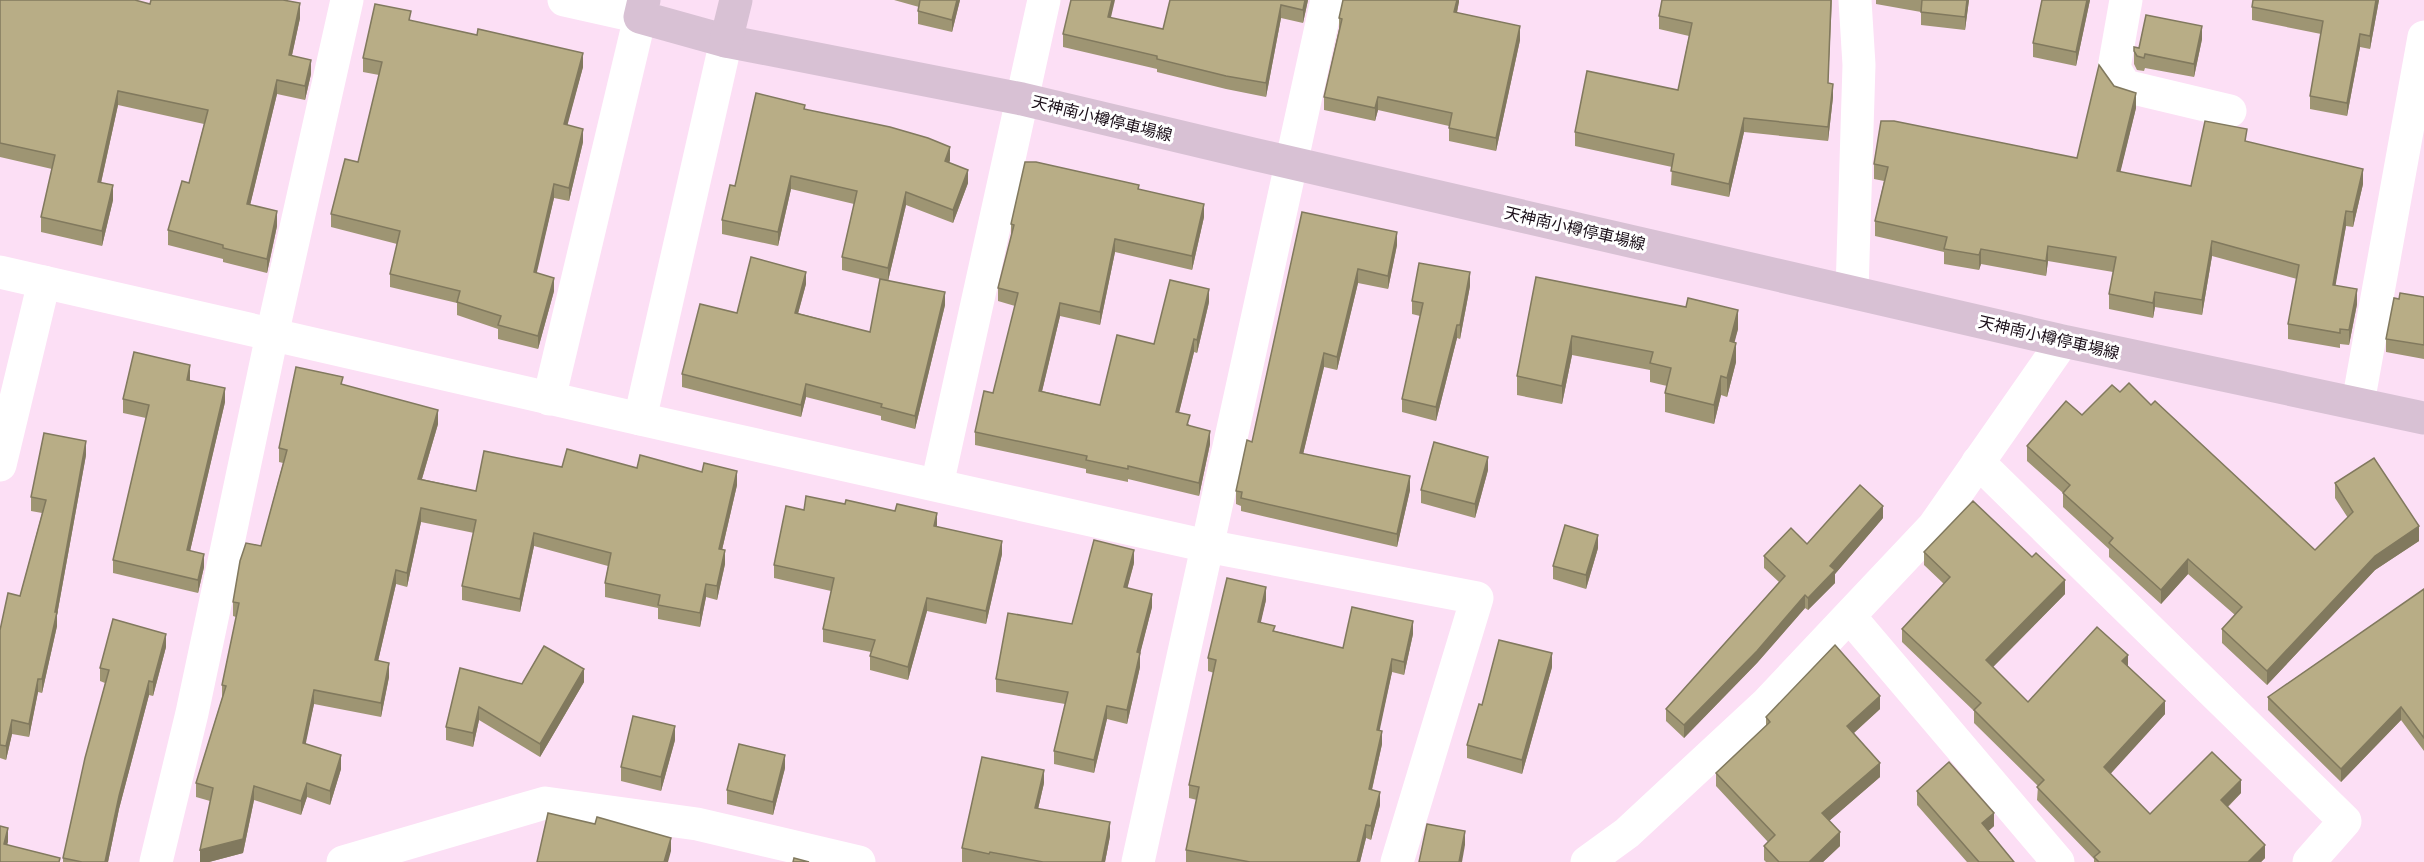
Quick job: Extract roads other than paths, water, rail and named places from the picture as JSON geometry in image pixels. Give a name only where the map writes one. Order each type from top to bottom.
[{"type":"main road","points":[[726,41],[736,0]]},
{"type":"main road","name":"天神南小樽停車場線","points":[[642,9],[726,41],[1022,99],[2063,341],[2424,418]]},
{"type":"street","points":[[156,862],[192,713],[272,335],[347,0]]},
{"type":"street","points":[[549,399],[642,9],[564,0]]},
{"type":"street","points":[[937,485],[1044,0]]},
{"type":"street","points":[[1138,862],[1327,0]]},
{"type":"street","points":[[1852,291],[1859,65],[1855,0]]},
{"type":"street","points":[[2126,0],[2114,68],[2125,86],[2230,111]]},
{"type":"street","points":[[2358,403],[2424,37]]},
{"type":"street","points":[[640,419],[726,41]]},
{"type":"street","points":[[0,272],[549,399],[1207,546],[1477,598],[1397,862]]},
{"type":"street","points":[[0,465],[44,282]]},
{"type":"street","points":[[1587,862],[1627,833],[1732,736],[1850,617],[1934,526],[2063,341]]},
{"type":"street","points":[[1978,462],[2346,821],[2309,862]]},
{"type":"street","points":[[1850,617],[2058,862]]},
{"type":"street","points":[[343,862],[545,803],[697,825],[859,862]]}]
